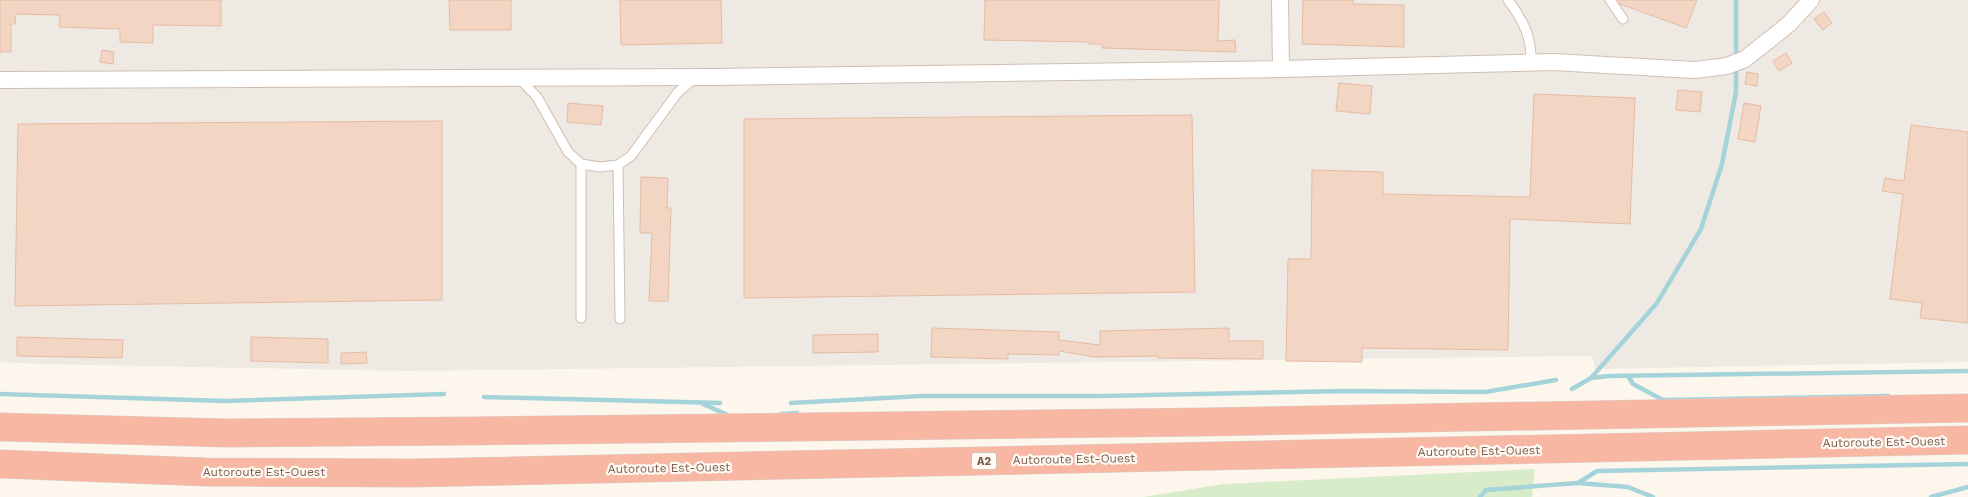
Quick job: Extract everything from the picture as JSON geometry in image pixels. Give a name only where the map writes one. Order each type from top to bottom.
[{"type":"highway","points":[[0,427],[227,433],[448,432],[1214,422],[1968,408]]},
{"type":"highway","name":"Autoroute Est-Ouest","points":[[0,464],[205,472],[412,473],[1968,440]]},
{"type":"street","points":[[1280,0],[1281,69]]},
{"type":"street","points":[[0,80],[697,77],[1281,69],[1553,62],[1695,70],[1727,66],[1745,59],[1789,24],[1811,0]]},
{"type":"lane","points":[[1508,0],[1528,32],[1532,47],[1532,63]]},
{"type":"lane","points":[[1610,0],[1623,19]]},
{"type":"lane","points":[[518,78],[537,97],[568,152],[581,164],[600,167],[618,165],[631,156],[678,92],[697,77]]},
{"type":"lane","points":[[581,164],[581,318]]},
{"type":"lane","points":[[618,165],[620,320]]},
{"type":"shaded area","points":[[0,0],[1968,0],[1968,362],[1596,369],[1592,356],[405,371],[0,362]]},
{"type":"green space","points":[[1535,469],[1532,497],[1143,497],[1224,484]]},
{"type":"building","points":[[0,0],[221,0],[221,26],[153,25],[153,43],[120,42],[120,29],[59,27],[60,15],[16,14],[15,24],[11,24],[11,52],[0,52]]},
{"type":"building","points":[[449,0],[511,0],[511,30],[450,30]]},
{"type":"building","points":[[620,0],[721,0],[722,43],[621,45]]},
{"type":"building","points":[[985,0],[1219,0],[1218,41],[1235,40],[1236,52],[1102,48],[1102,44],[1089,44],[1089,42],[984,40]]},
{"type":"building","points":[[1303,0],[1353,0],[1353,4],[1404,5],[1404,47],[1302,44]]},
{"type":"building","points":[[1618,0],[1697,0],[1686,28],[1620,4]]},
{"type":"building","points":[[1824,12],[1832,23],[1823,30],[1814,19]]},
{"type":"building","points":[[102,50],[114,52],[113,64],[100,62]]},
{"type":"building","points":[[1786,53],[1792,63],[1779,71],[1773,61]]},
{"type":"building","points":[[1747,72],[1758,74],[1757,86],[1745,84]]},
{"type":"building","points":[[1339,83],[1372,86],[1370,114],[1336,111]]},
{"type":"building","points":[[1678,90],[1702,92],[1700,112],[1676,110]]},
{"type":"building","points":[[1534,94],[1635,98],[1630,224],[1510,219],[1508,350],[1362,348],[1362,362],[1286,361],[1288,259],[1311,259],[1312,170],[1383,172],[1383,194],[1530,197]]},
{"type":"building","points":[[568,103],[603,106],[601,125],[567,122]]},
{"type":"building","points":[[1744,103],[1761,106],[1755,142],[1738,139]]},
{"type":"building","points":[[1192,115],[1195,292],[744,298],[744,119]]},
{"type":"building","points":[[442,121],[442,300],[15,306],[18,124]]},
{"type":"building","points":[[1911,125],[1968,132],[1968,323],[1920,318],[1922,303],[1890,299],[1903,194],[1882,191],[1885,178],[1904,181]]},
{"type":"building","points":[[641,177],[668,178],[667,208],[671,208],[668,301],[649,301],[652,233],[640,233]]},
{"type":"building","points":[[932,328],[1059,332],[1059,340],[1100,345],[1100,331],[1229,328],[1229,341],[1263,341],[1263,359],[1158,358],[1158,356],[1095,357],[1059,351],[1059,355],[1008,354],[1008,359],[931,357]]},
{"type":"building","points":[[878,334],[878,352],[813,353],[813,335]]},
{"type":"building","points":[[17,337],[123,340],[122,358],[17,356]]},
{"type":"building","points":[[251,337],[328,339],[328,363],[251,361]]},
{"type":"building","points":[[366,352],[367,363],[341,364],[341,353]]},
{"type":"waterway","points":[[1736,0],[1736,59]]},
{"type":"waterway","points":[[1572,389],[1591,378],[1657,303],[1701,229],[1722,164],[1736,92],[1736,66]]},
{"type":"waterway","points":[[1591,378],[1609,376],[1968,371]]},
{"type":"waterway","points":[[1628,376],[1633,384],[1663,400],[1888,396]]},
{"type":"waterway","points":[[791,403],[922,396],[1101,396],[1344,391],[1485,392],[1556,380]]},
{"type":"waterway","points":[[0,394],[226,401],[444,394]]},
{"type":"waterway","points":[[484,397],[720,403]]},
{"type":"waterway","points":[[703,404],[730,416]]},
{"type":"waterway","points":[[781,414],[797,413]]},
{"type":"waterway","points":[[1578,483],[1597,471],[1968,464]]},
{"type":"waterway","points":[[1480,497],[1486,490],[1578,483],[1628,487],[1653,497]]},
{"type":"waterway","points":[[1931,497],[1968,487]]}]
